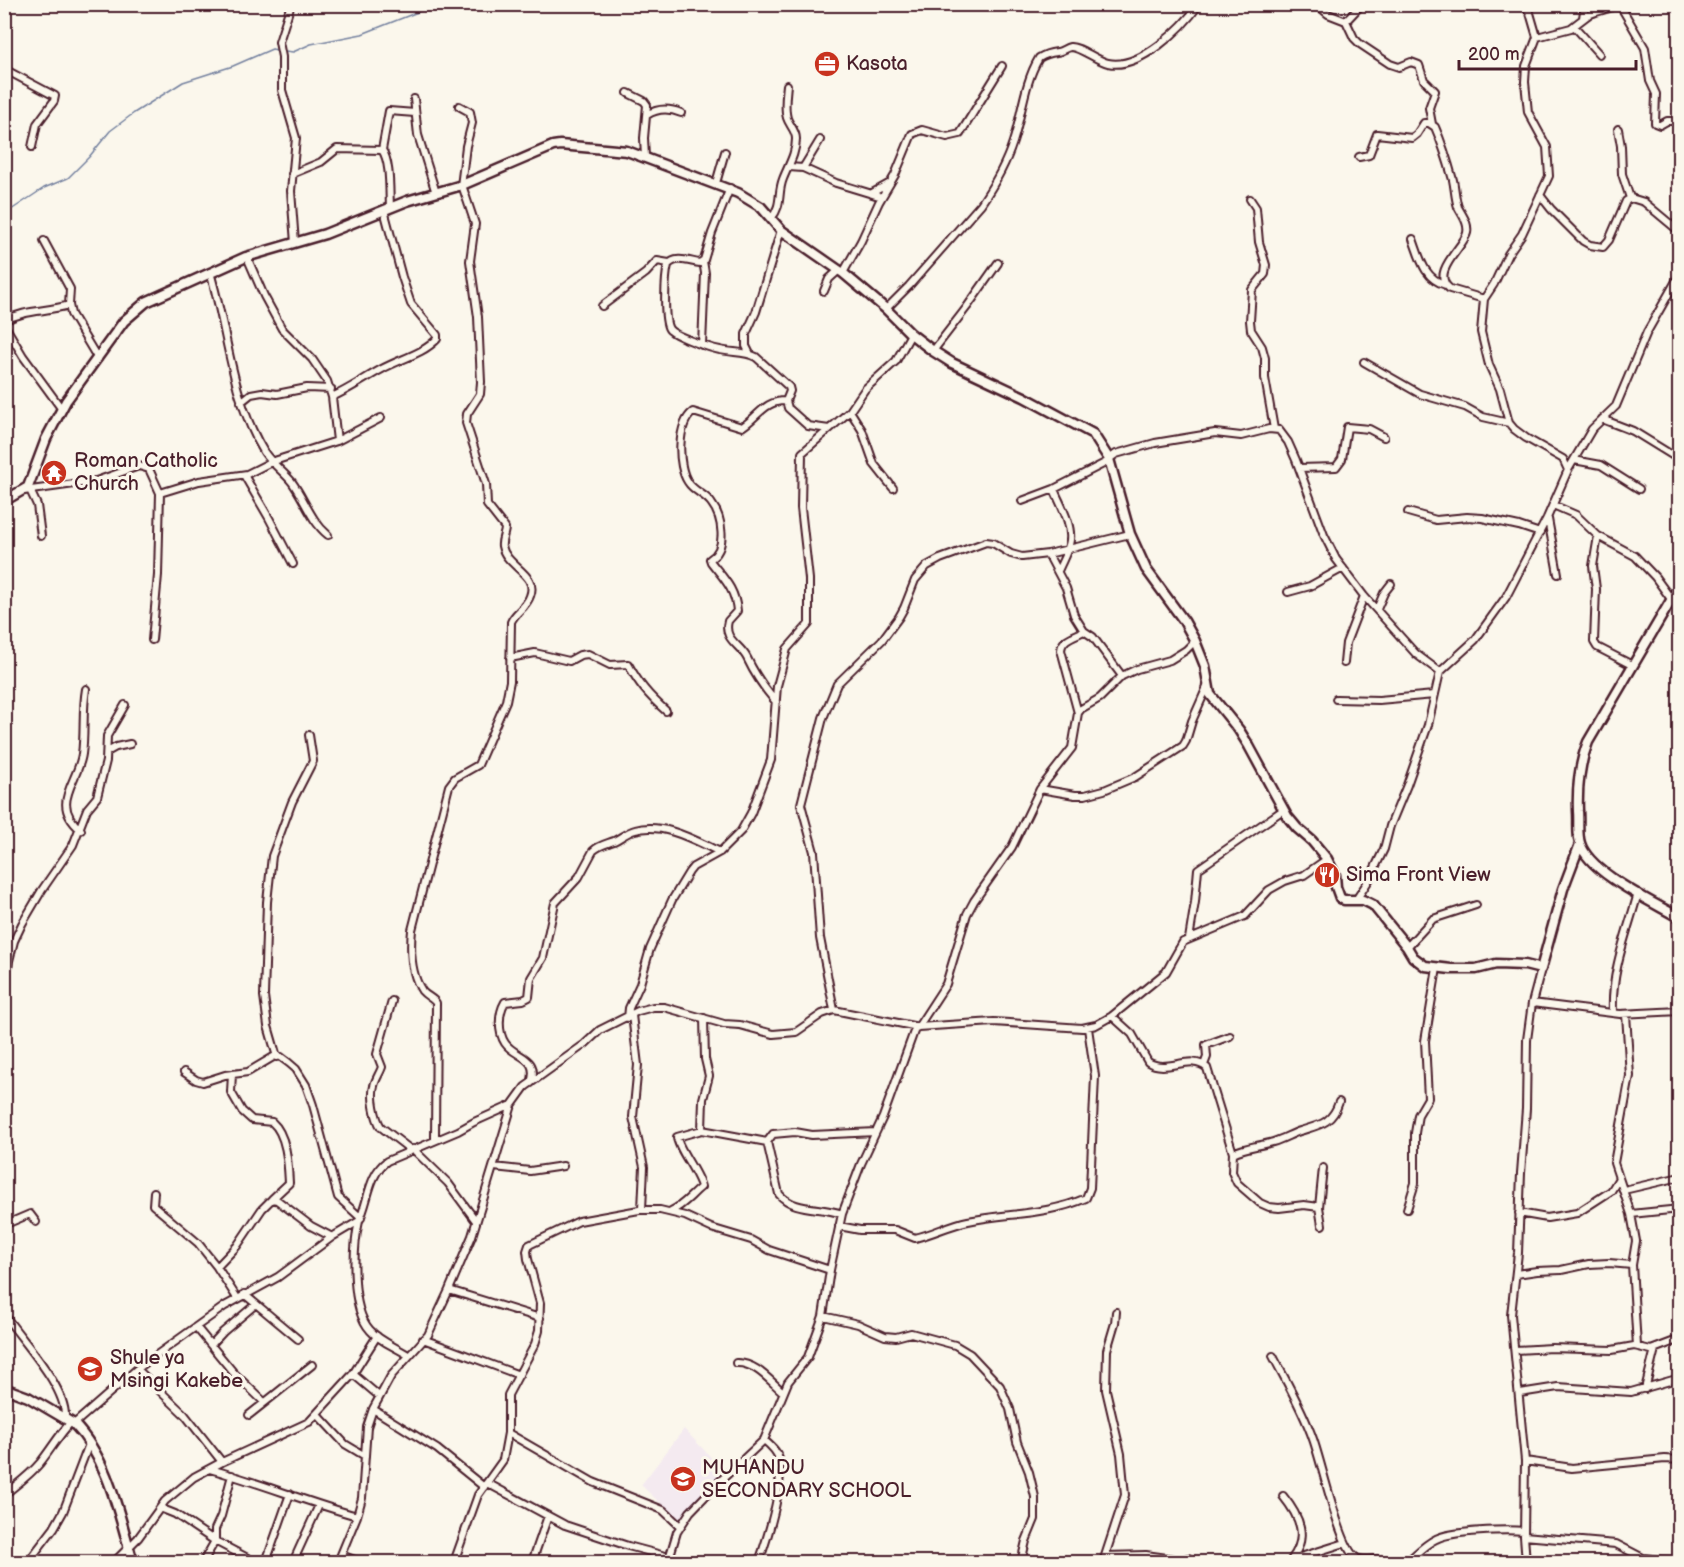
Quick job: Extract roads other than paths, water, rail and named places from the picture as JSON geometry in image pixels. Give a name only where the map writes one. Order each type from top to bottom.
[{"type":"street","points":[[291,4],[279,42],[282,57],[282,90],[296,138],[291,205],[295,243]]},
{"type":"street","points":[[886,309],[909,286],[991,190],[1013,142],[1039,58],[1050,52],[1069,47],[1110,64],[1131,62],[1180,27],[1199,4]]},
{"type":"street","points":[[1316,4],[1328,14],[1346,21],[1360,45],[1390,64],[1399,67],[1411,62],[1422,68],[1424,80],[1434,91],[1429,108],[1432,124],[1437,131],[1452,177],[1458,206],[1468,230],[1466,237],[1448,262],[1445,273],[1446,285]]},
{"type":"street","points":[[1346,21],[1362,4]]},
{"type":"street","points":[[1524,4],[1530,13],[1537,37],[1527,61],[1525,82],[1528,112],[1539,129],[1548,154],[1549,176],[1521,234],[1484,299],[1481,332],[1489,365],[1500,389],[1509,423],[1526,438],[1563,459],[1568,470]]},
{"type":"street","points":[[1583,18],[1585,4]]},
{"type":"street","points":[[1537,37],[1574,26],[1583,18],[1596,12],[1621,7],[1645,48],[1650,81],[1656,94],[1655,123],[1660,125],[1667,121],[1680,121]]},
{"type":"street","points":[[1574,26],[1599,54]]},
{"type":"street","points":[[824,291],[829,279],[841,272],[861,241],[915,132],[922,130],[947,137],[960,134],[1002,66]]},
{"type":"street","points":[[4,69],[55,96],[54,101],[37,124],[32,147]]},
{"type":"street","points":[[771,219],[777,211],[782,183],[796,140],[796,134],[786,113],[787,85]]},
{"type":"street","points":[[628,93],[644,101],[648,109],[644,138],[645,157]]},
{"type":"street","points":[[414,99],[418,135],[436,193]]},
{"type":"street","points":[[435,1139],[436,1003],[422,990],[412,964],[410,953],[412,930],[449,786],[455,778],[475,768],[481,761],[509,690],[511,622],[514,615],[527,603],[532,584],[511,564],[501,545],[505,528],[487,505],[484,476],[466,423],[467,414],[480,394],[481,382],[478,316],[470,261],[475,224],[462,186],[466,146],[472,123],[470,112],[459,106]]},
{"type":"street","points":[[647,115],[657,110],[667,109],[681,113]]},
{"type":"street","points":[[332,397],[350,389],[383,368],[419,352],[437,339],[437,334],[411,304],[402,277],[387,208],[387,163],[382,150],[389,111],[415,113]]},
{"type":"street","points":[[1359,157],[1369,154],[1377,134],[1412,138],[1424,123],[1432,124]]},
{"type":"street","points":[[1618,129],[1622,146],[1622,174],[1630,198]]},
{"type":"street","points":[[802,168],[820,140]]},
{"type":"street","points":[[27,490],[46,439],[62,408],[98,359],[115,331],[139,307],[210,272],[247,257],[339,229],[387,208],[462,186],[544,149],[560,145],[619,149],[645,157],[730,188],[761,207],[781,230],[841,272],[933,351],[951,363],[1093,434],[1109,460],[1130,534],[1146,569],[1184,621],[1195,641],[1204,666],[1207,687],[1213,700],[1239,730],[1284,810],[1297,828],[1328,860],[1335,875],[1340,898],[1364,900],[1373,905],[1416,961],[1425,966],[1476,969],[1496,964],[1525,965],[1541,969]]},
{"type":"street","points":[[292,174],[321,162],[337,149],[382,150]]},
{"type":"street","points":[[716,183],[725,152]]},
{"type":"street","points":[[789,167],[802,168],[844,186],[882,197]]},
{"type":"street","points":[[872,193],[890,183]]},
{"type":"street","points":[[702,345],[705,273],[703,261],[730,188]]},
{"type":"street","points":[[1540,195],[1551,209],[1590,246],[1603,246],[1609,240],[1626,201],[1630,198],[1644,202],[1680,232]]},
{"type":"street","points":[[1250,199],[1256,208],[1259,242],[1266,265],[1265,274],[1251,290],[1250,321],[1251,330],[1262,347],[1265,358],[1265,378],[1274,429]]},
{"type":"street","points":[[750,354],[746,346],[748,328],[756,312],[781,230]]},
{"type":"street","points":[[1413,239],[1426,272],[1432,279],[1456,291],[1484,299]]},
{"type":"street","points":[[44,241],[70,289],[69,305],[72,314],[98,359]]},
{"type":"street","points":[[247,257],[282,329],[312,359],[331,389],[337,441]]},
{"type":"street","points":[[602,306],[646,273],[657,261],[669,263],[682,259],[697,263],[703,261]]},
{"type":"street","points":[[669,263],[665,280],[668,326],[672,332],[702,345],[750,354],[766,365],[789,387],[790,391],[786,401],[788,408],[808,426],[829,429]]},
{"type":"street","points":[[933,351],[998,263]]},
{"type":"street","points":[[210,272],[218,298],[226,348],[242,402],[256,438],[271,462],[291,482],[310,514],[328,535]]},
{"type":"street","points":[[1356,900],[1384,849],[1390,826],[1428,725],[1440,672],[1475,640],[1506,597],[1540,533],[1568,470],[1592,429],[1616,406],[1647,332],[1680,274]]},
{"type":"street","points":[[62,408],[23,356],[4,323],[29,311],[69,305]]},
{"type":"street","points":[[642,1209],[644,1167],[633,1117],[638,1065],[629,1008],[640,984],[650,949],[672,900],[693,867],[720,852],[746,824],[771,760],[777,686],[787,649],[809,624],[809,579],[801,518],[803,474],[801,457],[805,449],[850,411],[865,388],[896,361],[911,334]]},
{"type":"street","points":[[1364,362],[1420,394],[1465,407],[1482,417],[1509,423]]},
{"type":"street","points":[[242,402],[251,394],[262,392],[277,394],[307,388],[331,389]]},
{"type":"street","points":[[776,702],[754,674],[746,656],[734,645],[728,632],[728,621],[737,611],[737,604],[724,575],[711,562],[711,559],[718,553],[722,534],[713,504],[689,484],[686,478],[680,441],[688,417],[693,412],[742,427],[769,403],[778,400],[786,401]]},
{"type":"street","points":[[850,411],[862,430],[874,464],[893,488]]},
{"type":"street","points":[[160,494],[199,481],[244,476],[271,462],[337,441],[381,418]]},
{"type":"street","points":[[1602,419],[1633,431],[1680,460]]},
{"type":"street","points":[[1299,468],[1336,467],[1342,459],[1347,427],[1369,429],[1384,437]]},
{"type":"street","points":[[1022,501],[1054,489],[1116,454],[1155,443],[1215,433],[1241,436],[1274,429],[1283,434],[1299,468],[1330,548],[1343,568],[1416,654],[1440,672]]},
{"type":"street","points":[[1574,460],[1601,465],[1640,489]]},
{"type":"street","points":[[4,501],[27,490],[87,483],[142,466],[149,469],[160,494],[158,575],[152,640]]},
{"type":"street","points":[[244,476],[293,564]]},
{"type":"street","points":[[1054,489],[1068,523],[1070,536],[1058,571]]},
{"type":"street","points":[[27,490],[37,505],[41,536]]},
{"type":"street","points":[[1553,505],[1576,515],[1598,536],[1635,556],[1655,577],[1671,599]]},
{"type":"street","points":[[1408,512],[1436,520],[1482,518],[1540,533]]},
{"type":"street","points":[[1547,518],[1558,574]]},
{"type":"street","points":[[834,1010],[820,938],[814,852],[801,797],[823,718],[837,684],[882,640],[904,608],[915,580],[932,562],[986,542],[993,543],[1016,556],[1048,554],[1068,547],[1130,534]]},
{"type":"street","points":[[1598,536],[1593,566],[1596,589],[1594,642],[1597,647],[1632,665]]},
{"type":"street","points":[[1048,554],[1058,571],[1074,615],[1084,631],[1093,637],[1122,676]]},
{"type":"street","points":[[1288,592],[1310,586],[1343,568]]},
{"type":"street","points":[[1377,609],[1391,584]]},
{"type":"street","points":[[1526,1563],[1524,1534],[1526,1461],[1511,1315],[1516,1274],[1526,1109],[1527,1040],[1532,1003],[1563,889],[1580,844],[1578,777],[1582,758],[1594,730],[1680,585]]},
{"type":"street","points":[[1344,663],[1346,643],[1365,596]]},
{"type":"street","points":[[373,1409],[436,1449],[485,1485],[509,1493],[548,1516],[584,1532],[668,1560],[680,1526],[717,1484],[764,1440],[788,1382],[808,1357],[823,1316],[842,1214],[917,1026],[946,984],[968,914],[1012,847],[1040,789],[1072,748],[1078,713],[1061,650],[1066,640],[1084,631]]},
{"type":"street","points":[[1078,713],[1100,698],[1122,676],[1137,669],[1170,660],[1195,641]]},
{"type":"street","points":[[510,658],[535,653],[568,661],[588,654],[610,665],[628,664],[644,691],[666,711]]},
{"type":"street","points":[[1040,789],[1085,795],[1119,785],[1136,777],[1183,746],[1207,687]]},
{"type":"street","points":[[81,830],[69,818],[67,796],[82,754],[86,689]]},
{"type":"street","points":[[1336,699],[1380,700],[1434,695]]},
{"type":"street","points":[[4,1004],[9,961],[14,941],[32,907],[74,845],[87,809],[98,794],[107,752],[107,736],[125,705]]},
{"type":"street","points":[[278,1057],[268,1026],[264,996],[267,902],[272,856],[292,802],[313,761],[309,735]]},
{"type":"street","points":[[107,752],[130,744]]},
{"type":"street","points":[[1189,939],[1196,902],[1197,874],[1200,867],[1284,810]]},
{"type":"street","points":[[530,1083],[533,1071],[527,1059],[505,1042],[501,1030],[501,1011],[505,1002],[529,997],[531,978],[543,958],[555,903],[579,878],[593,851],[631,831],[654,827],[684,836],[720,852]]},
{"type":"street","points":[[1580,844],[1593,863],[1606,875],[1680,918]]},
{"type":"street","points":[[338,1563],[362,1498],[367,1427],[373,1409],[391,1376],[428,1335],[449,1290],[472,1236],[512,1106],[530,1083],[585,1044],[600,1030],[646,1008],[664,1007],[724,1024],[740,1025],[773,1034],[784,1034],[803,1029],[822,1014],[834,1010],[917,1026],[994,1022],[1088,1028],[1112,1016],[1166,972],[1181,943],[1245,916],[1269,890],[1285,881],[1304,875],[1328,860]]},
{"type":"street","points":[[1614,1012],[1613,992],[1616,965],[1638,893]]},
{"type":"street","points":[[1407,947],[1433,919],[1476,905]]},
{"type":"street","points":[[1407,1209],[1415,1183],[1415,1134],[1418,1115],[1428,1098],[1425,1041],[1437,968]]},
{"type":"street","points":[[392,1001],[377,1054],[382,1067],[373,1092],[378,1122],[448,1183],[476,1221]]},
{"type":"street","points":[[1532,1003],[1626,1014],[1680,1011]]},
{"type":"street","points":[[1626,1014],[1631,1065],[1614,1163],[1631,1214],[1636,1245],[1632,1265],[1637,1346]]},
{"type":"street","points":[[1112,1016],[1132,1034],[1152,1065],[1169,1066],[1195,1062],[1204,1065]]},
{"type":"street","points":[[702,1130],[703,1099],[709,1076],[705,1059],[704,1018]]},
{"type":"street","points":[[839,1226],[860,1230],[895,1230],[915,1238],[960,1223],[1050,1211],[1086,1198],[1090,1188],[1095,1076],[1088,1028]]},
{"type":"street","points":[[1230,1036],[1206,1045],[1207,1058],[1204,1065],[1233,1154],[1232,1172],[1237,1183],[1260,1203],[1279,1208],[1298,1205],[1319,1207]]},
{"type":"street","points":[[184,1072],[202,1082],[248,1072],[272,1057],[278,1057],[296,1069],[306,1085],[316,1113],[338,1197],[360,1220]]},
{"type":"street","points":[[217,1267],[237,1246],[262,1209],[289,1183],[280,1132],[272,1122],[252,1120],[242,1111],[231,1092],[232,1074]]},
{"type":"street","points":[[1233,1154],[1240,1149],[1274,1142],[1298,1131],[1322,1125],[1337,1108],[1339,1102]]},
{"type":"street","points":[[408,1355],[370,1331],[364,1320],[355,1284],[354,1250],[372,1180],[381,1165],[512,1106]]},
{"type":"street","points":[[671,1211],[683,1205],[690,1195],[701,1188],[690,1161],[677,1142],[677,1137],[702,1130],[767,1142]]},
{"type":"street","points":[[842,1214],[823,1208],[792,1204],[784,1200],[779,1194],[767,1142],[773,1134],[787,1132],[812,1135],[876,1132]]},
{"type":"street","points":[[494,1167],[530,1171],[563,1166]]},
{"type":"street","points":[[1322,1225],[1319,1207],[1323,1168]]},
{"type":"street","points":[[1624,1190],[1680,1177]]},
{"type":"street","points":[[1519,1214],[1547,1218],[1577,1213],[1611,1191],[1619,1178]]},
{"type":"street","points":[[154,1192],[153,1205],[188,1233],[217,1267],[237,1298]]},
{"type":"street","points":[[272,1199],[277,1200],[311,1226],[332,1237]]},
{"type":"street","points":[[454,1563],[474,1504],[503,1460],[508,1433],[508,1395],[535,1344],[539,1331],[540,1303],[527,1251],[529,1245],[579,1221],[642,1209],[671,1211],[711,1228],[752,1240],[769,1250],[830,1270]]},
{"type":"street","points":[[1631,1214],[1680,1209]]},
{"type":"street","points":[[4,1225],[30,1214],[36,1222]]},
{"type":"street","points":[[4,1495],[38,1465],[70,1421],[137,1369],[237,1298],[278,1277],[332,1237],[360,1220]]},
{"type":"street","points":[[1516,1274],[1561,1270],[1589,1264],[1632,1265]]},
{"type":"street","points":[[449,1290],[540,1318]]},
{"type":"street","points":[[244,1294],[298,1339]]},
{"type":"street","points":[[211,1345],[256,1304]]},
{"type":"street","points":[[1116,1312],[1107,1350],[1106,1390],[1121,1454],[1125,1487],[1122,1507],[1104,1559],[1146,1555],[1174,1560],[1188,1558],[1196,1563]]},
{"type":"street","points":[[4,1314],[47,1371],[70,1421],[89,1444],[112,1491],[133,1563]]},
{"type":"street","points":[[823,1316],[858,1324],[891,1337],[911,1333],[955,1345],[970,1354],[1000,1386],[1010,1409],[1017,1442],[1029,1472],[1035,1497],[1035,1519],[1026,1541],[1021,1563]]},
{"type":"street","points":[[196,1327],[237,1377],[264,1402]]},
{"type":"street","points":[[114,1563],[138,1538],[160,1508],[194,1477],[318,1415],[352,1374],[377,1336]]},
{"type":"street","points":[[423,1339],[519,1375]]},
{"type":"street","points":[[1515,1350],[1552,1348],[1612,1350],[1637,1346],[1655,1349],[1680,1339]]},
{"type":"street","points":[[1646,1389],[1655,1349]]},
{"type":"street","points":[[1273,1356],[1313,1438],[1345,1543],[1360,1560],[1382,1559],[1389,1563]]},
{"type":"street","points":[[736,1364],[745,1363],[755,1367],[783,1392]]},
{"type":"street","points":[[249,1415],[312,1365]]},
{"type":"street","points":[[137,1369],[185,1415],[222,1462]]},
{"type":"street","points":[[352,1374],[379,1395]]},
{"type":"street","points":[[1520,1393],[1558,1387],[1631,1392],[1680,1378]]},
{"type":"street","points":[[1671,1380],[1680,1386]]},
{"type":"street","points":[[4,1388],[28,1397],[70,1421]]},
{"type":"street","points":[[318,1415],[345,1443],[365,1456]]},
{"type":"street","points":[[508,1433],[593,1482],[663,1510],[680,1526]]},
{"type":"street","points":[[759,1563],[772,1519],[779,1469],[776,1452],[764,1440]]},
{"type":"street","points":[[28,1563],[63,1512],[89,1444]]},
{"type":"street","points":[[1526,1461],[1572,1468],[1665,1459],[1680,1460]]},
{"type":"street","points":[[210,1469],[357,1516]]},
{"type":"street","points":[[202,1563],[215,1540],[215,1529],[221,1516],[232,1475]]},
{"type":"street","points":[[266,1563],[290,1494]]},
{"type":"street","points":[[1282,1496],[1294,1512],[1301,1532],[1300,1546],[1289,1561]]},
{"type":"street","points":[[294,1563],[320,1505]]},
{"type":"street","points":[[160,1508],[175,1514],[255,1563]]},
{"type":"street","points":[[532,1563],[548,1516]]},
{"type":"street","points":[[1407,1563],[1426,1545],[1440,1537],[1506,1530],[1616,1544],[1643,1558],[1680,1562]]},
{"type":"street","points":[[1289,1561],[1345,1543]]},
{"type":"street","points":[[341,1555],[360,1563]]},
{"type":"waterway","points":[[285,51],[293,52],[311,44],[362,34],[438,4]]},
{"type":"waterway","points":[[4,221],[11,210],[44,188],[68,178],[110,131],[183,82],[233,66],[272,49],[277,50]]},
{"type":"place","name":"Kasota","points":[[827,64]]},
{"type":"place","name":"Roman Catholic Church","points":[[54,473]]},
{"type":"place","name":"Sima Front View","points":[[1327,875]]},
{"type":"place","name":"Shule ya Msingi Kakebe","points":[[90,1369]]},
{"type":"place","name":"MUHANDU SECONDARY SCHOOL","points":[[683,1479]]}]
